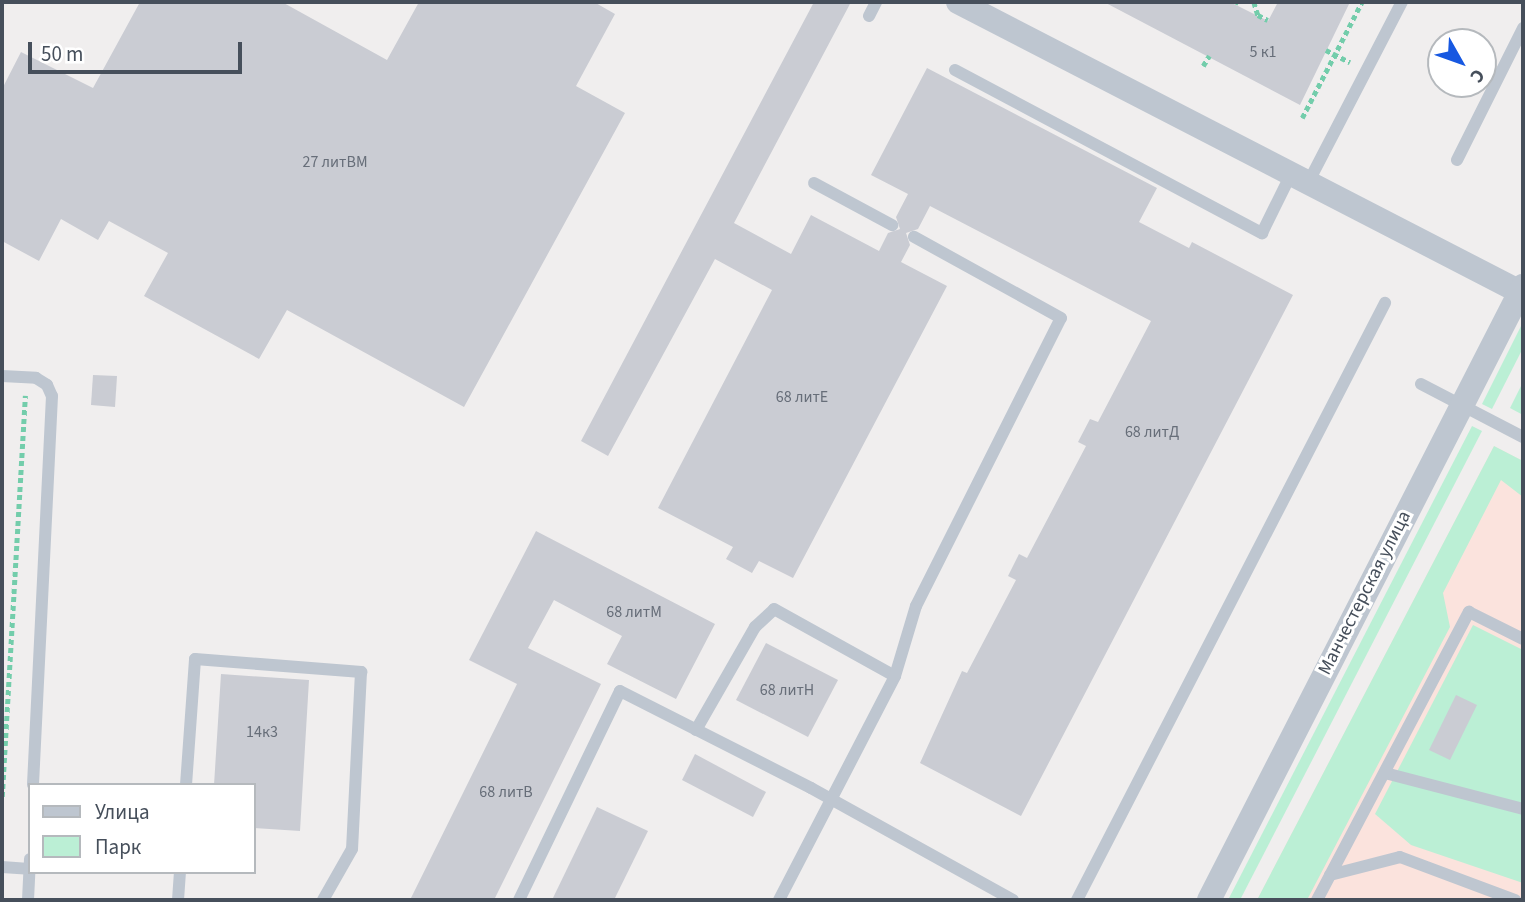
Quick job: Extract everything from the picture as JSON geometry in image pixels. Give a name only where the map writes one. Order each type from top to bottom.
[{"type":"street","points":[[958,2],[1522,289]]},
{"type":"street","name":"Манчестерская улица","points":[[1209,900],[1522,289]]},
{"type":"lane","points":[[869,16],[876,2]]},
{"type":"lane","points":[[955,70],[1262,233],[1300,178],[1402,2]]},
{"type":"lane","points":[[1457,160],[1523,28]]},
{"type":"lane","points":[[814,183],[892,225]]},
{"type":"lane","points":[[779,900],[895,676],[916,606],[1061,318],[914,237]]},
{"type":"lane","points":[[1077,900],[1385,303]]},
{"type":"lane","points":[[2,376],[27,377],[47,385],[52,396],[33,783]]},
{"type":"lane","points":[[1421,384],[1523,437]]},
{"type":"lane","points":[[696,730],[755,627],[774,609],[895,676]]},
{"type":"lane","points":[[1317,900],[1469,612],[1523,639]]},
{"type":"lane","points":[[186,783],[195,659],[361,672],[352,849],[323,900]]},
{"type":"lane","points":[[519,900],[620,691],[832,799],[1013,900]]},
{"type":"lane","points":[[1385,773],[1523,809]]},
{"type":"lane","points":[[1330,875],[1400,857],[1515,900]]},
{"type":"lane","points":[[2,867],[28,869]]},
{"type":"lane","points":[[28,900],[29,874]]},
{"type":"lane","points":[[178,900],[180,874]]},
{"type":"path","points":[[1254,2],[1256,18],[1268,20]]},
{"type":"path","points":[[1302,118],[1362,2]]},
{"type":"path","points":[[1325,50],[1350,62]]},
{"type":"path","points":[[1203,66],[1209,56]]},
{"type":"path","points":[[2,797],[27,377]]},
{"type":"shaded area","points":[[1494,446],[1523,461],[1523,900],[1257,900]]},
{"type":"green space","points":[[1523,322],[1523,348],[1492,409],[1482,404]]},
{"type":"green space","points":[[1523,382],[1523,415],[1510,408]]},
{"type":"green space","points":[[1472,426],[1482,431],[1240,900],[1228,900]]},
{"type":"green space","points":[[1494,446],[1523,461],[1523,497],[1501,480],[1443,593],[1450,627],[1307,900],[1257,900]]},
{"type":"green space","points":[[1473,625],[1523,650],[1523,883],[1411,845],[1375,814]]},
{"type":"building","points":[[140,2],[282,2],[387,60],[419,2],[594,2],[615,14],[576,86],[625,113],[464,407],[287,310],[259,359],[144,296],[168,253],[109,221],[98,240],[61,219],[39,261],[2,241],[2,89],[21,52],[93,88]]},
{"type":"building","points":[[814,2],[851,2],[734,223],[791,254],[811,215],[879,251],[888,233],[900,229],[896,217],[908,194],[871,175],[927,68],[1157,188],[1139,222],[1189,248],[1192,242],[1293,295],[1021,816],[920,763],[962,671],[967,673],[1016,580],[1008,576],[1019,554],[1027,558],[1086,446],[1078,442],[1090,419],[1098,422],[1151,321],[930,206],[918,229],[906,233],[910,245],[901,262],[947,286],[793,578],[759,561],[752,573],[726,559],[733,547],[658,508],[772,290],[715,259],[608,456],[581,441]]},
{"type":"building","points":[[1104,2],[1230,2],[1268,21],[1278,2],[1350,2],[1300,105]]},
{"type":"building","points":[[93,375],[117,376],[115,407],[91,405]]},
{"type":"building","points":[[536,531],[715,624],[676,699],[607,664],[622,636],[554,600],[528,648],[601,684],[494,900],[410,900],[517,684],[469,660]]},
{"type":"building","points":[[766,643],[838,680],[808,737],[736,700]]},
{"type":"building","points":[[221,674],[309,680],[300,831],[256,828],[256,783],[214,783]]},
{"type":"building","points":[[1456,695],[1477,705],[1450,760],[1429,750]]},
{"type":"building","points":[[695,754],[766,792],[753,817],[682,780]]},
{"type":"building","points":[[597,807],[648,831],[614,900],[552,900]]}]
